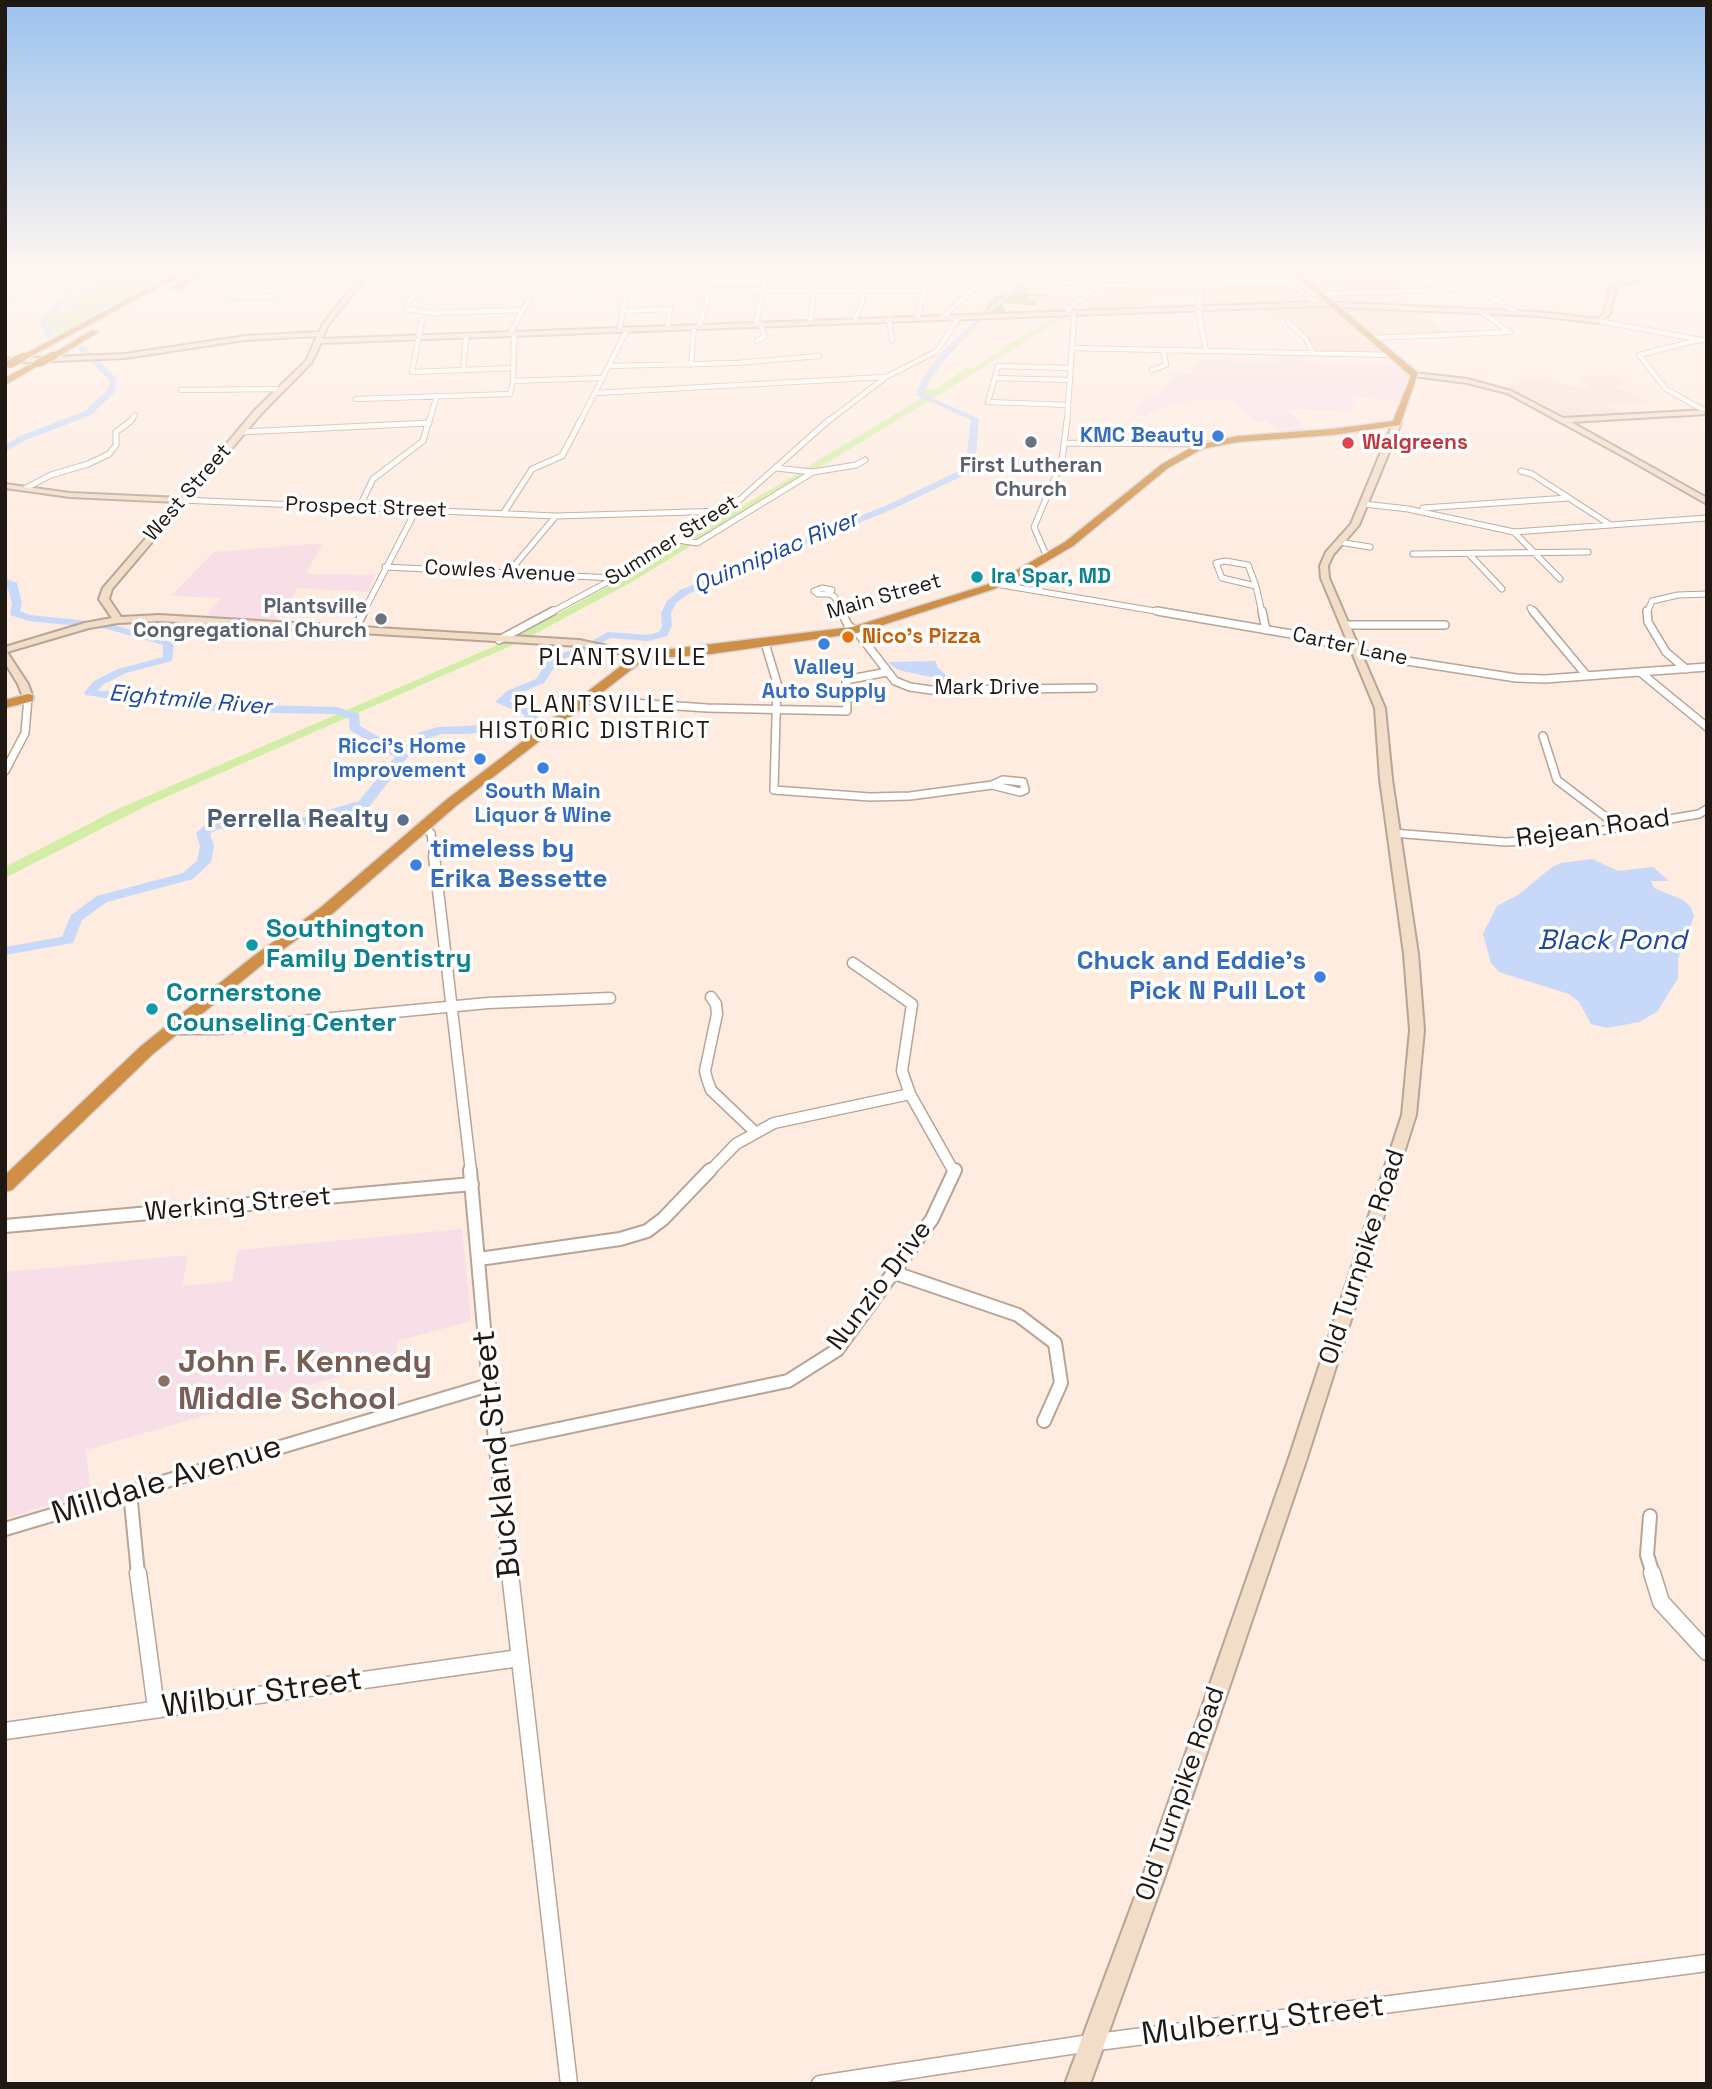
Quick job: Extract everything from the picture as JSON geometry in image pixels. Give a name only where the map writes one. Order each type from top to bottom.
[{"type":"highway","points":[[5,382],[27,369]]},
{"type":"highway","points":[[1398,423],[1415,374],[1410,369]]},
{"type":"highway","name":"Main Street","points":[[642,656],[854,630],[996,584],[1069,544],[1165,466],[1212,444],[1398,423]]},
{"type":"highway","points":[[5,1186],[122,1072],[173,1028],[257,961],[326,911],[423,828],[642,656]]},
{"type":"highway","points":[[5,704],[28,698]]},
{"type":"main road","name":"West Street","points":[[118,620],[104,599],[106,592],[181,500],[301,369]]},
{"type":"main road","points":[[1415,374],[1503,390],[1624,453],[1707,502]]},
{"type":"main road","points":[[1562,420],[1707,412]]},
{"type":"main road","name":"Old Turnpike Road","points":[[1077,2084],[1160,1857],[1297,1461],[1409,1115],[1417,1030],[1411,954],[1393,833],[1380,708],[1325,579],[1324,566],[1329,554],[1355,525],[1398,423]]},
{"type":"main road","name":"Prospect Street","points":[[5,486],[71,495],[181,500]]},
{"type":"main road","points":[[5,650],[89,625],[159,618],[590,645],[642,656]]},
{"type":"main road","points":[[5,655],[28,698]]},
{"type":"street","points":[[413,369],[412,372],[476,369]]},
{"type":"street","points":[[356,399],[510,394],[514,369]]},
{"type":"street","points":[[503,514],[532,469],[562,456],[607,369]]},
{"type":"street","name":"Summer Street","points":[[499,640],[615,578],[727,511],[841,409],[901,369]]},
{"type":"street","points":[[997,369],[988,402],[1068,405]]},
{"type":"street","points":[[1047,557],[1034,527],[1062,461],[1066,443],[1070,369]]},
{"type":"street","points":[[1651,369],[1666,389],[1707,412]]},
{"type":"street","points":[[595,393],[886,377]]},
{"type":"street","points":[[513,381],[603,378]]},
{"type":"street","points":[[995,378],[1069,380]]},
{"type":"street","points":[[181,390],[282,388]]},
{"type":"street","points":[[359,508],[373,479],[423,441],[436,398]]},
{"type":"street","points":[[26,488],[51,475],[88,464],[109,454],[116,444],[116,432],[135,418],[135,415]]},
{"type":"street","points":[[242,432],[429,423]]},
{"type":"street","points":[[1066,443],[1212,444]]},
{"type":"street","points":[[776,468],[813,472],[856,465],[865,460]]},
{"type":"street","points":[[1521,471],[1532,474],[1609,524]]},
{"type":"street","points":[[678,540],[697,543],[813,472]]},
{"type":"street","points":[[1408,509],[1568,498]]},
{"type":"street","name":"Prospect Street","points":[[181,500],[556,516],[727,511]]},
{"type":"street","points":[[1364,504],[1408,509],[1514,532],[1707,518]]},
{"type":"street","points":[[354,631],[416,510]]},
{"type":"street","points":[[508,573],[556,516]]},
{"type":"street","points":[[1514,532],[1560,579]]},
{"type":"street","points":[[1339,542],[1370,547]]},
{"type":"street","points":[[1413,554],[1588,552]]},
{"type":"street","points":[[1470,555],[1502,589]]},
{"type":"street","points":[[1256,586],[1223,578],[1216,563],[1225,561],[1248,565],[1256,586],[1266,630]]},
{"type":"street","name":"Cowles Avenue","points":[[385,567],[615,578]]},
{"type":"street","name":"Carter Lane","points":[[996,584],[1324,640],[1356,652],[1516,678],[1545,680],[1707,667]]},
{"type":"street","points":[[829,594],[834,596],[848,625],[887,672]]},
{"type":"street","points":[[1686,669],[1666,652],[1648,622],[1647,612],[1652,601],[1678,595],[1707,594]]},
{"type":"street","points":[[1530,608],[1587,676]]},
{"type":"street","points":[[1346,625],[1445,625]]},
{"type":"street","points":[[765,643],[777,683],[774,790],[870,797],[910,796],[992,785]]},
{"type":"street","points":[[587,700],[847,711],[846,681],[858,676],[887,672]]},
{"type":"street","name":"Mark Drive","points":[[887,672],[895,681],[931,690],[1093,688]]},
{"type":"street","points":[[1640,672],[1705,725]]},
{"type":"street","points":[[5,771],[24,733],[28,717],[28,698]]},
{"type":"street","points":[[1543,736],[1557,780],[1619,827]]},
{"type":"street","name":"Rejean Road","points":[[1393,833],[1505,842],[1546,840],[1699,814],[1707,808]]},
{"type":"street","name":"Buckland Street","points":[[423,828],[431,833],[472,1184],[489,1385],[569,2084]]},
{"type":"street","name":"Nunzio Drive","points":[[496,1442],[788,1381],[837,1350],[895,1273],[932,1219],[955,1170],[910,1094],[902,1071],[912,1004],[853,963]]},
{"type":"street","points":[[711,997],[716,1004],[717,1014],[705,1071],[707,1079],[711,1090],[755,1132]]},
{"type":"street","points":[[173,1028],[218,1029],[562,998],[610,998]]},
{"type":"street","points":[[479,1259],[620,1239],[647,1231],[663,1219],[736,1144],[755,1132],[774,1123],[910,1094]]},
{"type":"street","name":"Werking Street","points":[[5,1226],[472,1184]]},
{"type":"street","points":[[895,1273],[1018,1315],[1055,1343],[1061,1383],[1044,1421]]},
{"type":"street","name":"Milldale Avenue","points":[[5,1529],[489,1385]]},
{"type":"street","points":[[131,1492],[138,1572],[156,1708]]},
{"type":"street","points":[[1650,1516],[1647,1555],[1661,1602],[1707,1653]]},
{"type":"street","name":"Wilbur Street","points":[[5,1731],[519,1658]]},
{"type":"street","name":"Mulberry Street","points":[[820,2084],[1090,2043],[1707,1963]]},
{"type":"shaded area","points":[[1191,369],[1404,369],[1410,377],[1401,402],[1355,397],[1351,411],[1288,409],[1307,433],[1283,434],[1267,421],[1257,422],[1231,400],[1176,402],[1145,416],[1134,415],[1141,402],[1162,390],[1173,377],[1172,373],[1192,374]]},
{"type":"shaded area","points":[[1614,375],[1629,384],[1614,386],[1649,402],[1607,404],[1624,415],[1564,418],[1501,387],[1523,385],[1515,381],[1534,377],[1584,389],[1590,386],[1577,377]]},
{"type":"shaded area","points":[[323,543],[306,574],[375,575],[367,592],[298,588],[274,623],[204,618],[221,598],[171,596],[214,552]]},
{"type":"shaded area","name":"John F. Kennedy Middle School","points":[[462,1229],[471,1321],[397,1341],[397,1360],[86,1450],[91,1493],[5,1518],[5,1272],[188,1255],[182,1286],[232,1281],[238,1250]]},
{"type":"green space","points":[[964,369],[980,369],[932,399],[934,401],[922,405],[812,472],[802,470],[920,399],[925,390],[935,390]]},
{"type":"green space","points":[[800,472],[810,473],[630,583],[529,637],[519,635],[598,592]]},
{"type":"green space","points":[[502,643],[515,644],[150,804],[5,878],[5,867],[120,808]]},
{"type":"water","points":[[936,661],[937,667],[948,677],[945,680],[898,670],[888,662]]},
{"type":"water","name":"Black Pond","points":[[1592,859],[1618,871],[1653,867],[1669,881],[1651,881],[1654,888],[1683,900],[1691,907],[1694,916],[1678,959],[1678,978],[1657,1012],[1639,1022],[1607,1028],[1591,1024],[1579,1002],[1569,994],[1499,972],[1491,963],[1483,934],[1497,906],[1518,895],[1552,867],[1561,863]]},
{"type":"waterway","name":"Eightmile River","points":[[5,449],[23,438],[88,413],[111,391],[114,381],[103,369]]},
{"type":"waterway","name":"Quinnipiac River","points":[[402,756],[424,735],[442,730],[468,730],[524,722],[532,717],[527,712],[501,702],[511,693],[540,681],[555,658],[583,650],[608,635],[648,638],[663,634],[667,626],[666,613],[672,601],[684,592],[890,507],[968,470],[971,466],[975,419],[920,395],[933,369]]},
{"type":"waterway","name":"Eightmile River","points":[[5,581],[12,583],[17,603],[14,613],[29,618],[108,626],[169,643],[168,659],[122,671],[98,683],[90,693],[112,696],[165,695],[217,708],[337,711],[355,717],[354,727],[402,756]]},
{"type":"waterway","name":"Quinnipiac River","points":[[5,951],[68,940],[76,918],[102,899],[188,876],[204,862],[207,846],[203,833],[211,827],[243,821],[258,824],[306,821],[364,804],[402,756]]},
{"type":"place","name":"KMC Beauty","points":[[1218,436]]},
{"type":"place","name":"First Lutheran Church","points":[[1031,442]]},
{"type":"place","name":"Walgreens","points":[[1348,443]]},
{"type":"place","name":"Ira Spar, MD","points":[[977,577]]},
{"type":"place","name":"Plantsville Congregational Church","points":[[381,619]]},
{"type":"place","name":"Nico's Pizza","points":[[848,637]]},
{"type":"place","name":"Valley Auto Supply","points":[[824,644]]},
{"type":"place","name":"Ricci's Home Improvement","points":[[480,759]]},
{"type":"place","name":"South Main Liquor & Wine","points":[[543,768]]},
{"type":"place","name":"Perrella Realty","points":[[403,820]]},
{"type":"place","name":"timeless by Erika Bessette","points":[[416,865]]},
{"type":"place","name":"Southington Family Dentistry","points":[[252,945]]},
{"type":"place","name":"Chuck and Eddie's Pick N Pull Lot","points":[[1320,977]]},
{"type":"place","name":"Cornerstone Counseling Center","points":[[152,1009]]},
{"type":"place","name":"John F. Kennedy Middle School","points":[[164,1381]]},
{"type":"district","name":"PLANTSVILLE","points":[[623,658]]},
{"type":"district","name":"PLANTSVILLE HISTORIC DISTRICT","points":[[595,719]]}]
